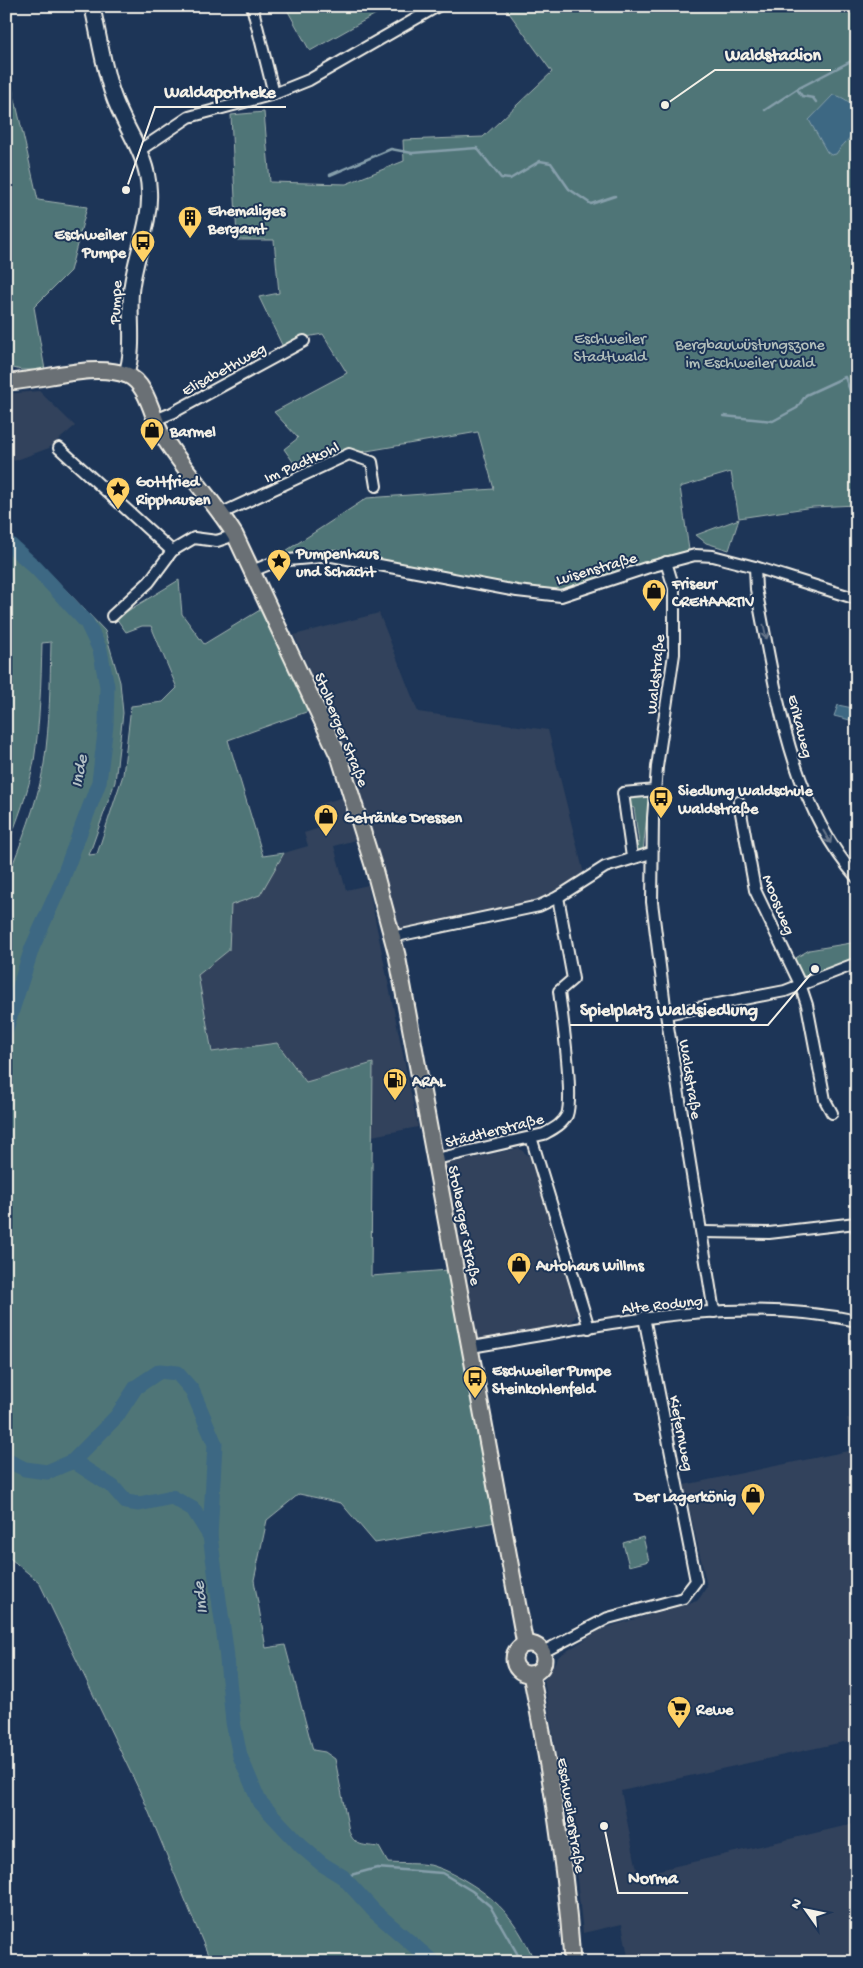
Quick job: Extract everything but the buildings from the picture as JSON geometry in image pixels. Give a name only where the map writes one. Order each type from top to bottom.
[{"type":"main road","name":"Pumpe","points":[[92,6],[112,94],[122,120],[140,150],[150,191],[148,208],[132,277],[130,307],[131,357],[126,375]]},
{"type":"main road","points":[[6,382],[72,372],[110,372],[126,375],[139,386],[155,420],[174,452],[222,513],[252,571]]},
{"type":"main road","name":"Stolberger Straße","points":[[252,571],[340,759],[373,865],[392,937],[436,1159],[525,1644]]},
{"type":"main road","points":[[525,1644],[534,1645],[543,1652],[542,1667],[531,1674],[520,1672],[514,1664],[514,1654],[525,1644]]},
{"type":"main road","name":"Eschweilerstraße","points":[[531,1674],[565,1877],[572,1962]]},
{"type":"street","points":[[252,6],[274,94]]},
{"type":"street","points":[[140,150],[190,117],[274,94],[309,80],[438,6]]},
{"type":"street","name":"Elisabethweg","points":[[155,420],[172,413],[304,341]]},
{"type":"street","points":[[59,448],[172,551]]},
{"type":"street","name":"Im Padtkohl","points":[[222,513],[349,454],[372,462],[376,486]]},
{"type":"street","points":[[112,616],[149,582],[172,551],[194,538],[217,541],[235,535]]},
{"type":"street","name":"Luisenstraße","points":[[252,571],[278,561],[332,556],[517,591],[561,596],[666,562],[695,555],[713,556],[755,567],[857,599]]},
{"type":"street","name":"Waldstraße","points":[[666,562],[674,588],[674,654],[656,790],[651,853],[652,902],[666,1014],[714,1312]]},
{"type":"street","name":"Erikaweg","points":[[755,567],[756,589],[785,728],[799,776],[817,819],[830,842],[857,878]]},
{"type":"street","points":[[632,857],[623,792],[656,790]]},
{"type":"street","name":"Moosweg","points":[[739,802],[756,890],[800,984],[807,1005],[825,1100],[832,1113]]},
{"type":"street","points":[[392,937],[539,906],[558,897],[598,871],[632,857],[651,853]]},
{"type":"street","name":"Städtlerstraße","points":[[436,1159],[531,1137],[557,1128],[566,1115],[570,1097],[559,991],[573,979],[558,897]]},
{"type":"street","points":[[666,1014],[785,991],[857,963]]},
{"type":"street","points":[[531,1137],[589,1328]]},
{"type":"street","points":[[702,1232],[769,1233],[856,1223],[857,1229]]},
{"type":"street","name":"Alte Rodung","points":[[471,1348],[644,1317],[714,1312],[755,1311],[806,1314],[857,1321]]},
{"type":"street","name":"Kiefernweg","points":[[543,1652],[608,1618],[672,1603],[683,1598],[696,1581],[644,1317]]},
{"type":"shaded area","points":[[833,95],[849,102],[856,112],[858,123],[852,135],[836,154],[831,155],[827,152],[809,120]]},
{"type":"shaded area","points":[[39,391],[75,426],[49,448],[14,461],[6,443],[6,394]]},
{"type":"shaded area","points":[[379,613],[418,712],[548,730],[584,874],[556,895],[537,902],[399,932],[347,757],[294,635]]},
{"type":"shaded area","points":[[838,705],[857,709],[854,721],[834,716]]},
{"type":"shaded area","points":[[344,797],[355,840],[334,846],[346,890],[368,885],[418,1127],[372,1136],[373,1063],[306,1082],[276,1043],[213,1052],[198,974],[229,950],[231,905],[260,895],[284,853],[308,846],[304,833],[326,826],[320,804]]},
{"type":"shaded area","points":[[519,1148],[531,1158],[577,1314],[570,1325],[477,1340],[443,1165]]},
{"type":"shaded area","points":[[847,1418],[857,1420],[857,1739],[621,1791],[638,1875],[857,1823],[857,1962],[629,1962],[622,1924],[583,1933],[577,1879],[544,1680],[559,1656],[601,1629],[697,1601],[701,1596],[707,1586],[684,1485],[853,1450]]},
{"type":"green space","points":[[285,6],[390,6],[310,51]]},
{"type":"green space","name":"Eschweiler Stadtwald","points":[[504,6],[857,6],[857,505],[813,507],[739,518],[731,472],[680,487],[689,550],[561,593],[484,582],[332,552],[275,558],[367,498],[494,489],[478,432],[349,454],[301,473],[284,449],[298,438],[274,412],[347,373],[323,334],[300,338],[283,347],[259,297],[279,293],[274,240],[237,240],[231,115],[264,112],[270,182],[346,184],[404,161],[403,140],[483,137],[552,72]]},
{"type":"green space","points":[[6,60],[38,200],[87,207],[70,271],[34,307],[45,370],[21,370],[6,366]]},
{"type":"green space","points":[[739,519],[729,550],[706,543],[696,535]]},
{"type":"green space","points":[[6,534],[41,564],[105,631],[120,682],[123,713],[115,782],[89,855],[97,854],[123,775],[131,706],[163,702],[177,688],[151,626],[142,626],[126,632],[116,618],[179,580],[182,614],[204,644],[260,610],[309,711],[228,740],[263,856],[284,853],[260,895],[231,905],[229,950],[198,975],[212,1052],[277,1043],[306,1082],[373,1063],[371,1276],[449,1270],[496,1522],[375,1543],[341,1503],[299,1494],[267,1520],[254,1580],[266,1648],[285,1645],[313,1750],[325,1752],[335,1759],[349,1831],[354,1840],[357,1843],[379,1847],[388,1863],[435,1866],[458,1876],[479,1889],[508,1915],[522,1936],[535,1962],[211,1962],[143,1798],[39,1582],[6,1555],[6,881],[33,809],[44,764],[49,719],[51,642],[42,643],[39,717],[32,772],[6,849]]},
{"type":"green space","points":[[631,795],[649,797],[643,851],[634,850],[632,841],[639,843],[634,808],[627,805],[626,800]]},
{"type":"green space","points":[[857,942],[857,959],[804,980],[794,959],[809,950]]},
{"type":"green space","points":[[643,1537],[649,1561],[629,1566],[623,1543]]},
{"type":"waterway","points":[[765,110],[797,89],[857,58]]},
{"type":"waterway","points":[[797,89],[802,96],[813,98],[816,102]]},
{"type":"waterway","points":[[330,175],[391,149],[412,153],[477,148],[501,178],[510,179],[540,161],[551,163],[569,189],[591,204],[615,196]]},
{"type":"waterway","points":[[724,416],[773,421],[797,408],[806,395],[845,377],[853,399],[857,400]]},
{"type":"waterway","name":"Inde","points":[[6,541],[36,568],[87,623],[100,650],[107,686],[106,725],[99,782],[59,888],[32,948],[6,1029]]},
{"type":"waterway","name":"Inde","points":[[6,1460],[25,1469],[47,1472],[73,1461],[117,1416],[136,1387],[160,1371],[177,1373],[192,1390],[215,1444],[210,1536],[226,1649],[233,1722],[240,1756],[259,1801],[301,1846],[322,1864],[343,1877],[375,1912],[433,1962]]},
{"type":"waterway","points":[[73,1461],[113,1487],[126,1502],[139,1504],[172,1497],[193,1509],[210,1536]]},
{"type":"waterway","points":[[343,1877],[377,1868],[442,1873],[472,1891],[490,1906],[522,1962]]},
{"type":"place","name":"Waldstadion","points":[[665,105]]},
{"type":"place","name":"Waldapotheke","points":[[126,190]]},
{"type":"place","name":"Ehemaliges Bergamt","points":[[190,239]]},
{"type":"place","name":"Eschweiler Pumpe","points":[[143,263]]},
{"type":"place","name":"Barmel","points":[[152,451]]},
{"type":"place","name":"Gottfried Ripphausen","points":[[118,510]]},
{"type":"place","name":"Pumpenhaus und Schacht","points":[[279,582]]},
{"type":"place","name":"Friseur CREHAARTIV","points":[[654,612]]},
{"type":"place","name":"Siedlung Waldschule Waldstraße","points":[[661,819]]},
{"type":"place","name":"Getränke Dressen","points":[[326,837]]},
{"type":"place","name":"Spielplatz Waldsiedlung","points":[[815,969]]},
{"type":"place","name":"ARAL","points":[[395,1101]]},
{"type":"place","name":"Autohaus Willms","points":[[519,1285]]},
{"type":"place","name":"Eschweiler Pumpe Steinkohlenfeld","points":[[475,1399]]},
{"type":"place","name":"Der Lagerkönig","points":[[753,1516]]},
{"type":"place","name":"Rewe","points":[[679,1729]]},
{"type":"place","name":"Norma","points":[[604,1826]]},
{"type":"park label","name":"Bergbauwüstungszone im Eschweiler Wald","points":[[750,352]]}]
